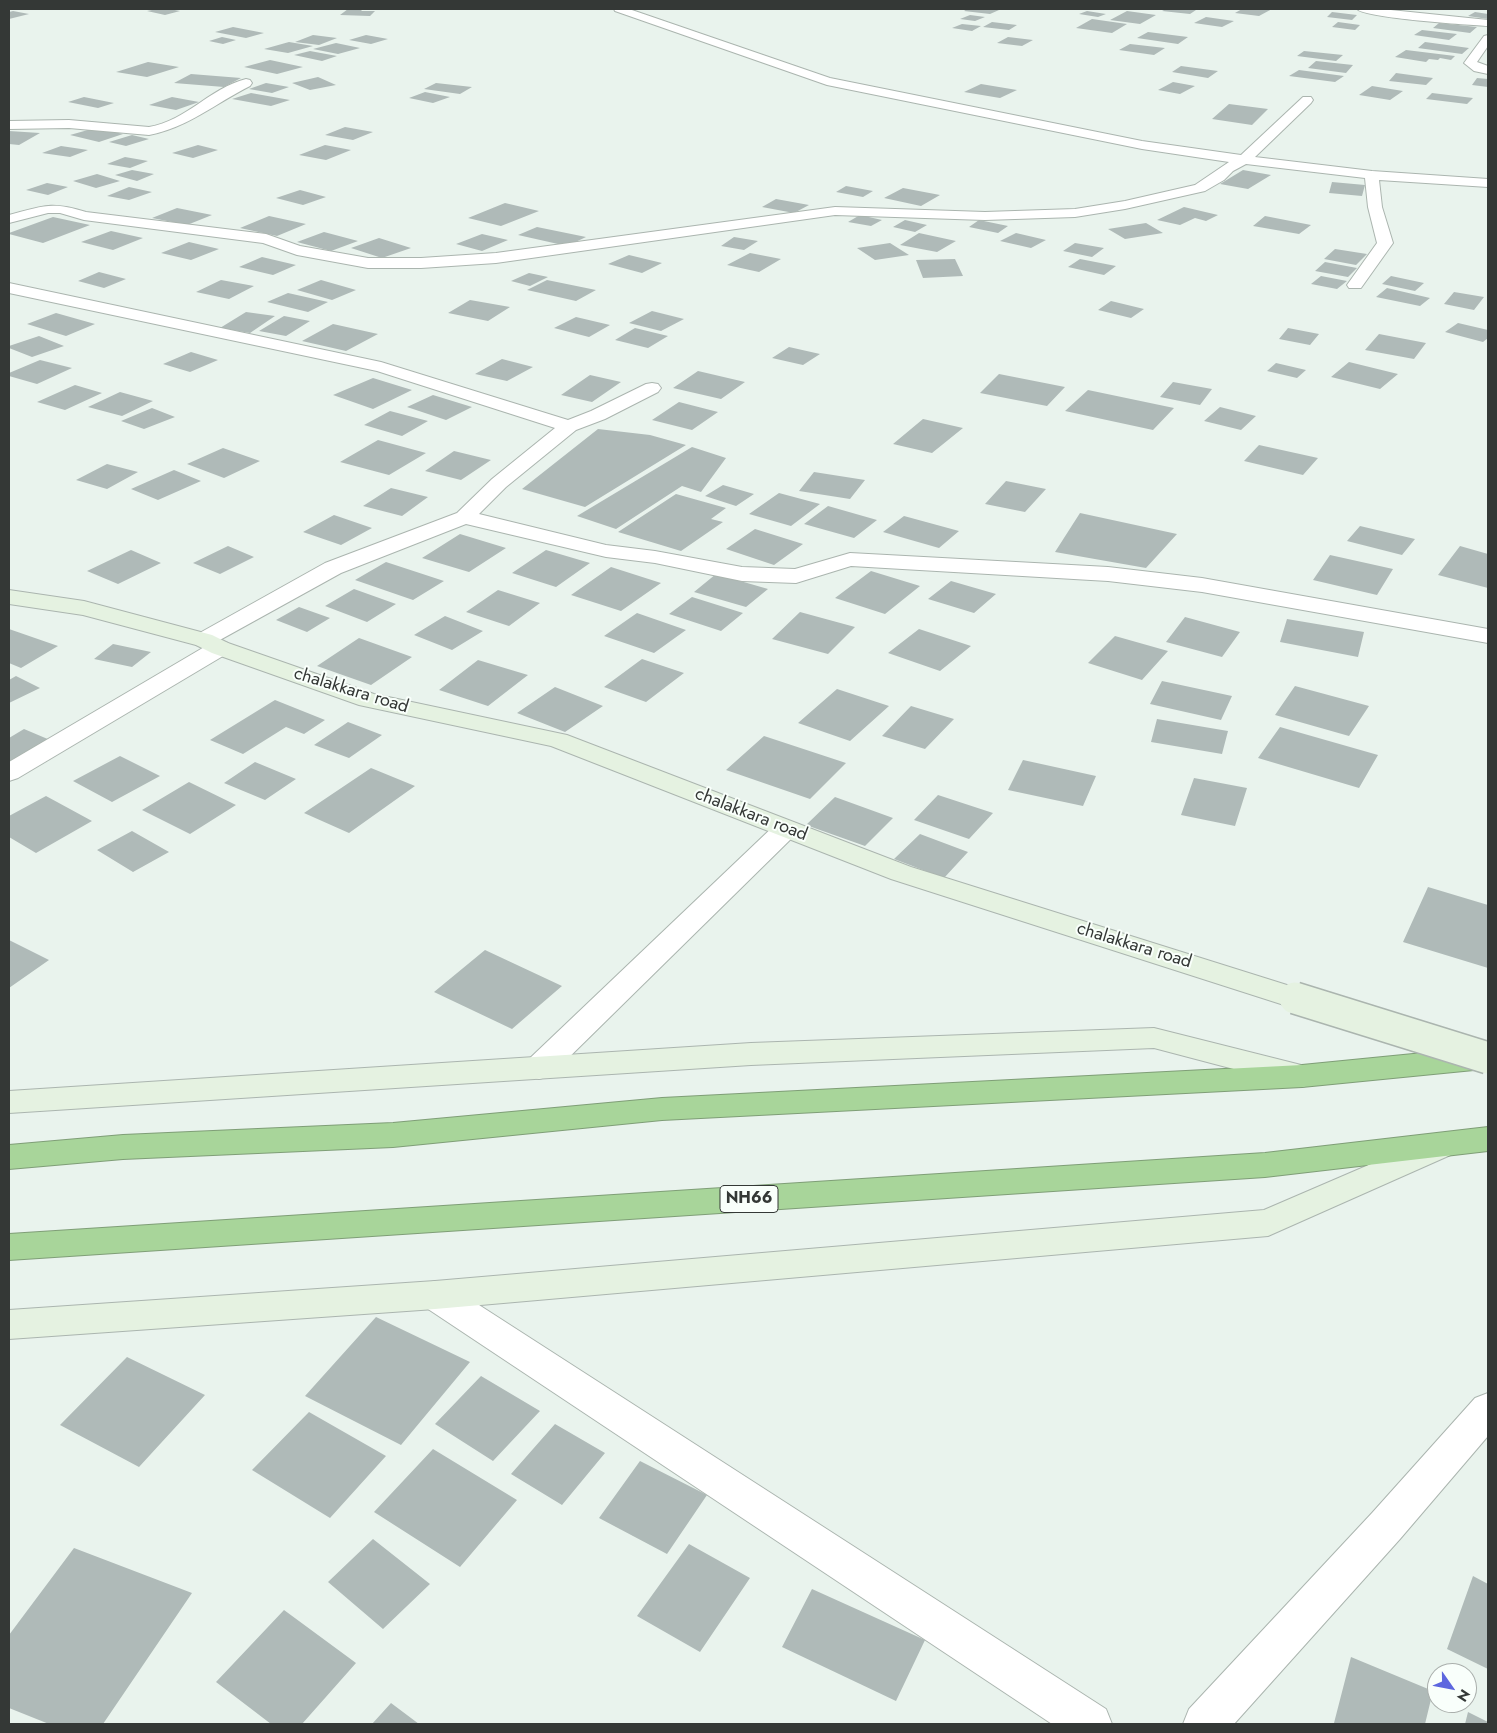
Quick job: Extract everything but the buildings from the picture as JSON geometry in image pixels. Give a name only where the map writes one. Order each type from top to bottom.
[{"type":"highway","points":[[9,1157],[123,1147],[394,1135],[662,1109],[1302,1076],[1488,1058]]},
{"type":"highway","name":"NH66","points":[[9,1247],[1264,1165],[1488,1140]]},
{"type":"street","points":[[619,9],[827,81],[1142,146],[1372,175],[1488,183]]},
{"type":"street","points":[[1362,9],[1393,14],[1488,23]]},
{"type":"street","points":[[1488,38],[1470,63],[1478,68],[1488,70]]},
{"type":"street","points":[[9,125],[69,124],[149,131],[160,130],[178,124],[210,102],[246,82]]},
{"type":"street","points":[[9,219],[48,209],[61,210],[84,216],[266,239],[296,250],[368,263],[496,258],[835,211],[985,216],[1075,213],[1125,205],[1200,188],[1219,177],[1228,168],[1244,160],[1307,100]]},
{"type":"street","points":[[1354,285],[1386,243],[1375,207],[1372,175]]},
{"type":"street","points":[[9,288],[381,367],[569,426]]},
{"type":"street","points":[[9,773],[333,568],[464,517],[499,484],[569,426],[598,415],[652,388]]},
{"type":"street","points":[[464,517],[606,551],[742,574],[796,576],[850,559],[1108,574],[1202,585],[1488,636]]},
{"type":"street","name":"chalakkara road","points":[[9,597],[84,608],[212,644],[368,700],[558,740],[901,873],[1488,1058]]},
{"type":"street","points":[[539,1068],[786,829]]},
{"type":"street","points":[[9,1102],[751,1054],[1154,1038],[1302,1076]]},
{"type":"street","points":[[9,1326],[435,1295],[1268,1223],[1446,1144]]},
{"type":"street","points":[[435,1295],[1090,1724]]},
{"type":"street","points":[[1205,1724],[1386,1526],[1488,1409]]}]
